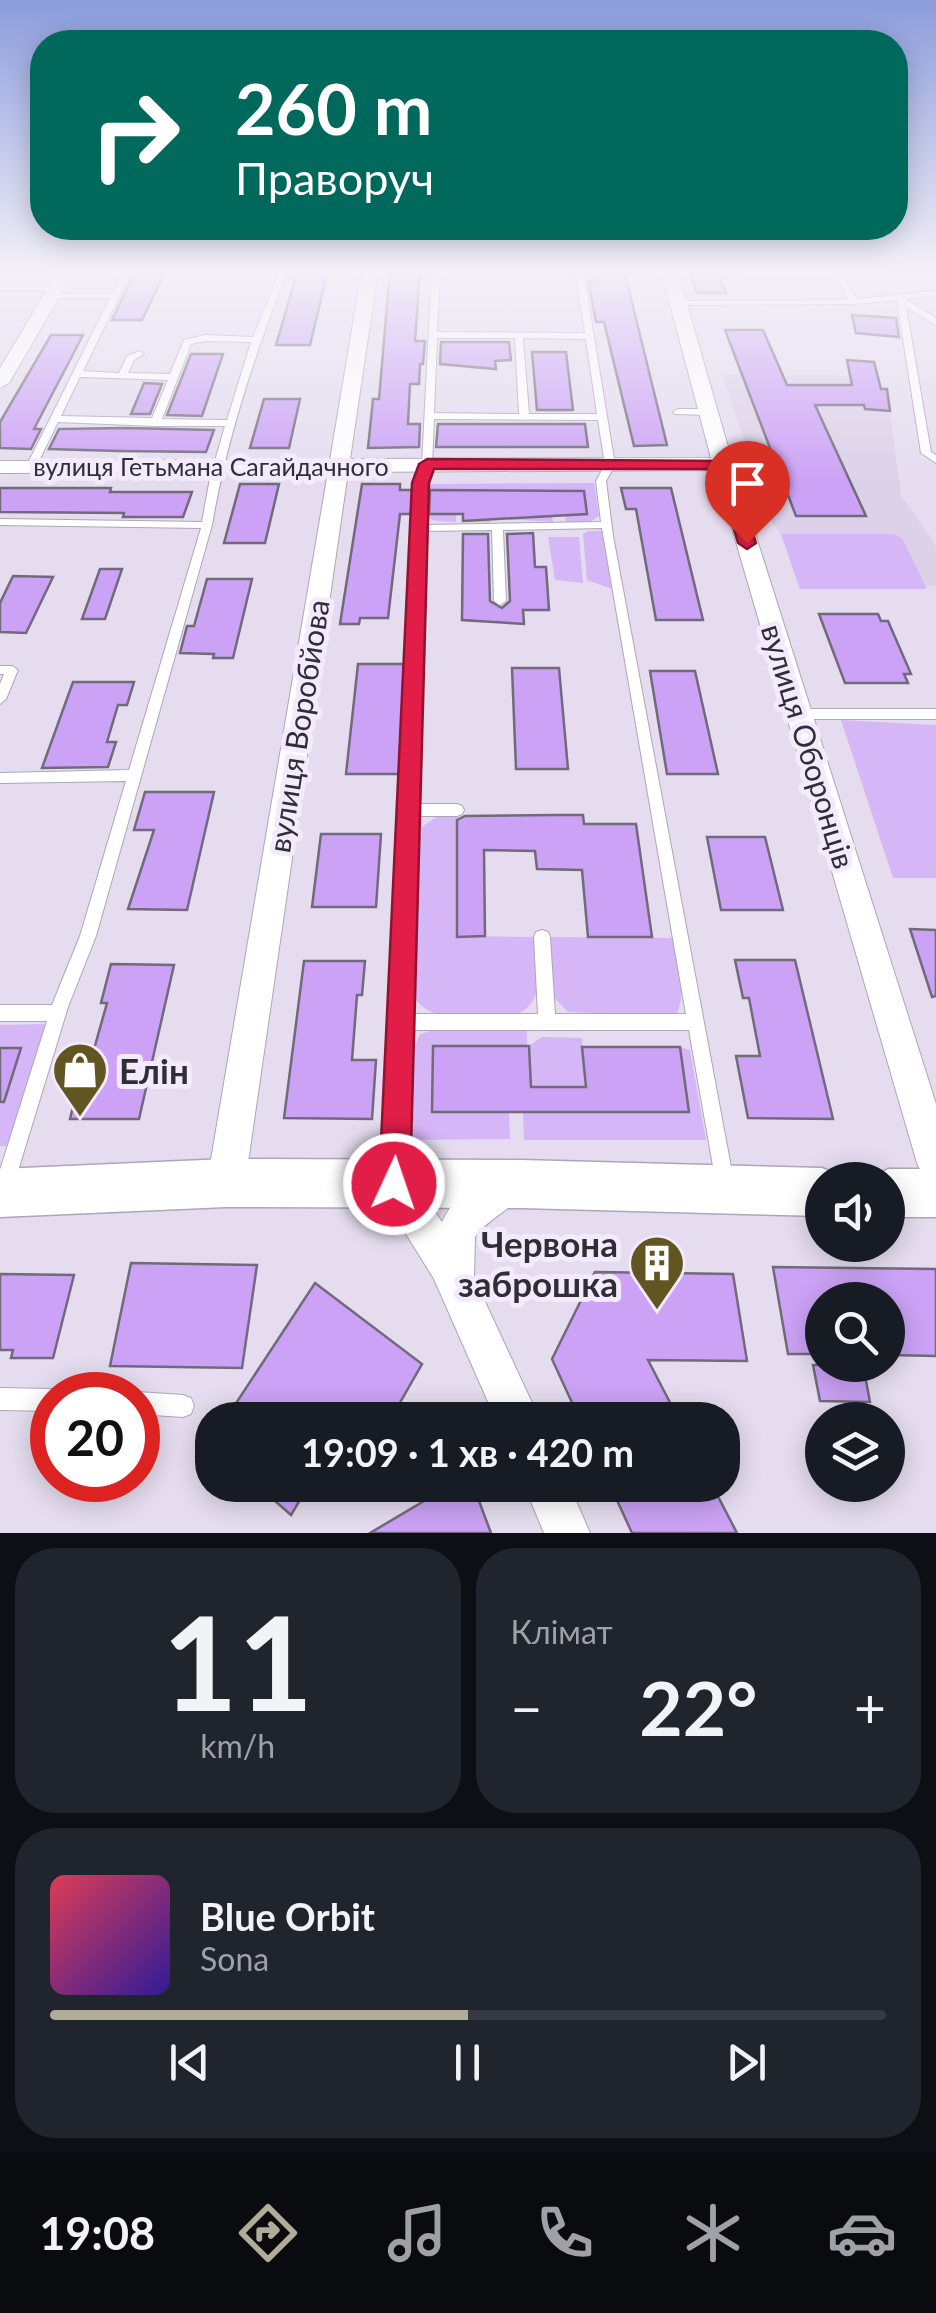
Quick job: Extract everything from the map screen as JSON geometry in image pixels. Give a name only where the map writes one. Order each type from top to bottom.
[{"type":"street","points":[[0,383],[24,342]]},
{"type":"street","name":"вулиця Воробйова","points":[[226,1183],[359,342]]},
{"type":"street","name":"вулиця Оборонців","points":[[690,342],[723,464],[936,1163]]},
{"type":"street","name":"вулиця Гетьмана Сагайдачного","points":[[0,467],[723,464]]},
{"type":"street","points":[[1,1194],[226,1183],[521,1184],[805,1192]]},
{"type":"street","points":[[394,1184],[432,1236],[471,1311],[510,1402]]},
{"type":"street","points":[[471,1311],[454,1262],[456,1230],[473,1207],[521,1184]]},
{"type":"street","points":[[905,1193],[936,1194]]},
{"type":"street","points":[[553,1502],[567,1533]]},
{"type":"lane","points":[[31,468],[95,342]]},
{"type":"lane","points":[[155,423],[189,342]]},
{"type":"lane","points":[[1,1194],[58,1013],[88,936],[207,525],[219,465],[256,342]]},
{"type":"lane","points":[[394,1184],[411,810],[413,617],[421,483],[427,464],[433,342]]},
{"type":"lane","points":[[519,342],[524,417]]},
{"type":"lane","points":[[590,342],[610,464],[600,482],[606,526],[726,1190]]},
{"type":"lane","points":[[908,342],[926,453],[936,460]]},
{"type":"lane","points":[[122,377],[130,358],[140,354]]},
{"type":"lane","points":[[79,374],[174,377]]},
{"type":"lane","points":[[678,412],[709,412]]},
{"type":"lane","points":[[430,416],[602,417]]},
{"type":"lane","points":[[56,419],[231,423]]},
{"type":"lane","points":[[0,522],[207,525]]},
{"type":"lane","points":[[35,538],[44,522]]},
{"type":"lane","points":[[419,528],[606,526]]},
{"type":"lane","points":[[496,527],[500,601]]},
{"type":"lane","points":[[0,670],[12,670],[0,699]]},
{"type":"lane","points":[[799,714],[936,714]]},
{"type":"lane","points":[[0,778],[136,775]]},
{"type":"lane","points":[[411,810],[457,810]]},
{"type":"lane","points":[[542,937],[546,1022]]},
{"type":"lane","points":[[0,1013],[58,1013]]},
{"type":"lane","points":[[402,1022],[696,1022]]},
{"type":"lane","points":[[0,1399],[30,1400]]},
{"type":"lane","points":[[160,1404],[182,1406]]},
{"type":"shaded area","points":[[722,374],[850,376],[863,387],[887,389],[901,495],[936,546],[936,586],[800,589],[781,534],[771,521]]},
{"type":"shaded area","points":[[594,483],[599,516],[590,522],[566,522],[565,514],[587,514],[584,491],[522,490],[552,514],[553,522],[491,518],[490,522],[468,522],[468,514],[497,499],[497,490],[434,490],[433,514],[456,514],[456,522],[435,521],[425,516],[427,484]]},
{"type":"shaded area","points":[[601,531],[605,536],[612,589],[587,580],[583,534]]},
{"type":"shaded area","points":[[781,534],[893,534],[902,538],[927,589],[800,589]]},
{"type":"shaded area","points":[[548,537],[579,537],[583,583],[555,580]]},
{"type":"shaded area","points":[[841,720],[936,725],[936,878],[893,878]]},
{"type":"shaded area","points":[[438,816],[457,816],[457,936],[537,937],[536,994],[532,1003],[513,1016],[441,1015],[418,1002],[411,991],[417,855],[422,827]]},
{"type":"shaded area","points":[[548,937],[674,938],[682,988],[675,1016],[568,1012],[553,996]]},
{"type":"shaded area","points":[[48,1024],[9,1146],[0,1146],[0,1025]]},
{"type":"shaded area","points":[[527,1027],[527,1046],[433,1046],[432,1112],[509,1113],[510,1139],[404,1140],[408,1062],[420,1034],[442,1028]]},
{"type":"shaded area","points":[[542,1037],[582,1038],[586,1087],[689,1112],[680,1047],[690,1050],[706,1140],[524,1140],[523,1113],[545,1112],[544,1087],[531,1087],[529,1046]]},
{"type":"building","points":[[47,342],[80,342],[34,429],[41,429],[31,449],[0,448],[0,422]]},
{"type":"building","points":[[277,342],[311,342],[310,345],[276,345]]},
{"type":"building","points":[[384,342],[425,342],[419,384],[410,384],[408,424],[420,424],[419,447],[368,448],[373,399],[379,399]]},
{"type":"building","points":[[441,342],[509,342],[511,360],[495,361],[496,369],[440,364]]},
{"type":"building","points":[[609,342],[642,342],[667,445],[634,446]]},
{"type":"building","points":[[729,342],[768,342],[787,385],[852,385],[847,360],[874,362],[881,389],[887,389],[890,411],[865,409],[864,405],[815,405],[866,516],[796,516]]},
{"type":"building","points":[[532,352],[566,352],[573,410],[537,410]]},
{"type":"building","points":[[191,354],[223,354],[202,416],[167,415]]},
{"type":"building","points":[[144,383],[162,384],[150,414],[131,414]]},
{"type":"building","points":[[264,399],[300,399],[289,448],[250,448]]},
{"type":"building","points":[[438,424],[585,424],[588,447],[436,447]]},
{"type":"building","points":[[59,429],[214,430],[206,452],[49,449]]},
{"type":"building","points":[[240,484],[279,484],[265,543],[224,543]]},
{"type":"building","points":[[362,484],[400,484],[400,490],[412,490],[411,514],[400,514],[388,618],[360,618],[359,624],[340,624]]},
{"type":"building","points":[[0,488],[192,492],[183,517],[123,517],[124,513],[0,512]]},
{"type":"building","points":[[621,488],[671,488],[703,620],[656,620],[636,509],[626,509]]},
{"type":"building","points":[[430,490],[584,491],[587,514],[463,521],[463,514],[429,514]]},
{"type":"building","points":[[533,533],[535,567],[546,567],[549,610],[523,610],[524,624],[462,620],[463,534],[488,534],[490,601],[502,608],[510,601],[507,534]]},
{"type":"building","points":[[100,569],[122,569],[105,619],[82,619]]},
{"type":"building","points":[[13,576],[53,577],[26,633],[0,632],[0,603]]},
{"type":"building","points":[[207,579],[252,579],[233,658],[180,653],[187,626],[194,626]]},
{"type":"building","points":[[819,614],[878,614],[881,621],[888,621],[911,674],[904,674],[908,683],[845,683]]},
{"type":"building","points":[[358,664],[404,664],[400,774],[346,774]]},
{"type":"building","points":[[512,668],[559,668],[568,769],[516,769]]},
{"type":"building","points":[[650,671],[695,671],[718,774],[667,774]]},
{"type":"building","points":[[73,682],[134,682],[127,705],[118,705],[107,742],[116,742],[108,767],[42,768]]},
{"type":"building","points":[[145,792],[214,792],[187,910],[128,909],[154,830],[134,830]]},
{"type":"building","points":[[583,815],[584,824],[636,824],[652,937],[588,937],[582,870],[537,869],[535,851],[484,850],[485,936],[457,937],[457,820],[465,816]]},
{"type":"building","points":[[321,834],[381,834],[376,907],[312,907]]},
{"type":"building","points":[[707,837],[765,837],[783,910],[721,910]]},
{"type":"building","points":[[910,929],[936,930],[936,996],[932,997]]},
{"type":"building","points":[[735,960],[795,960],[833,1119],[748,1118],[736,1056],[760,1056],[749,998],[743,998]]},
{"type":"building","points":[[304,961],[365,961],[362,995],[357,995],[352,1060],[376,1060],[372,1119],[284,1118]]},
{"type":"building","points":[[111,964],[174,965],[139,1119],[70,1119],[81,1074],[87,1074],[107,1003],[101,1003]]},
{"type":"building","points":[[433,1046],[529,1046],[531,1087],[586,1087],[582,1047],[680,1047],[689,1112],[432,1112]]},
{"type":"building","points":[[0,1048],[21,1048],[4,1102],[0,1102]]},
{"type":"building","points":[[131,1263],[257,1265],[242,1368],[110,1366]]},
{"type":"building","points":[[773,1267],[936,1269],[936,1356],[905,1355],[905,1282],[805,1282],[805,1354],[788,1354]]},
{"type":"building","name":"Червона заброшка","points":[[595,1272],[733,1274],[747,1361],[648,1360],[670,1402],[572,1402],[552,1359]]},
{"type":"building","points":[[0,1274],[74,1275],[53,1358],[11,1358],[13,1350],[0,1350]]},
{"type":"building","points":[[315,1283],[422,1364],[400,1402],[237,1402]]},
{"type":"building","points":[[816,1382],[866,1382],[870,1402],[820,1401]]},
{"type":"building","points":[[276,1502],[299,1502],[291,1515]]},
{"type":"building","points":[[422,1502],[479,1502],[491,1533],[370,1533]]},
{"type":"building","points":[[618,1502],[721,1502],[737,1533],[632,1533]]},
{"type":"place","name":"Елін","points":[[80,1119]]},
{"type":"place","name":"Червона заброшка","points":[[657,1312]]},
{"type":"route","points":[[394,1184],[411,810],[413,617],[421,483],[427,464],[723,464],[747,543]]}]
